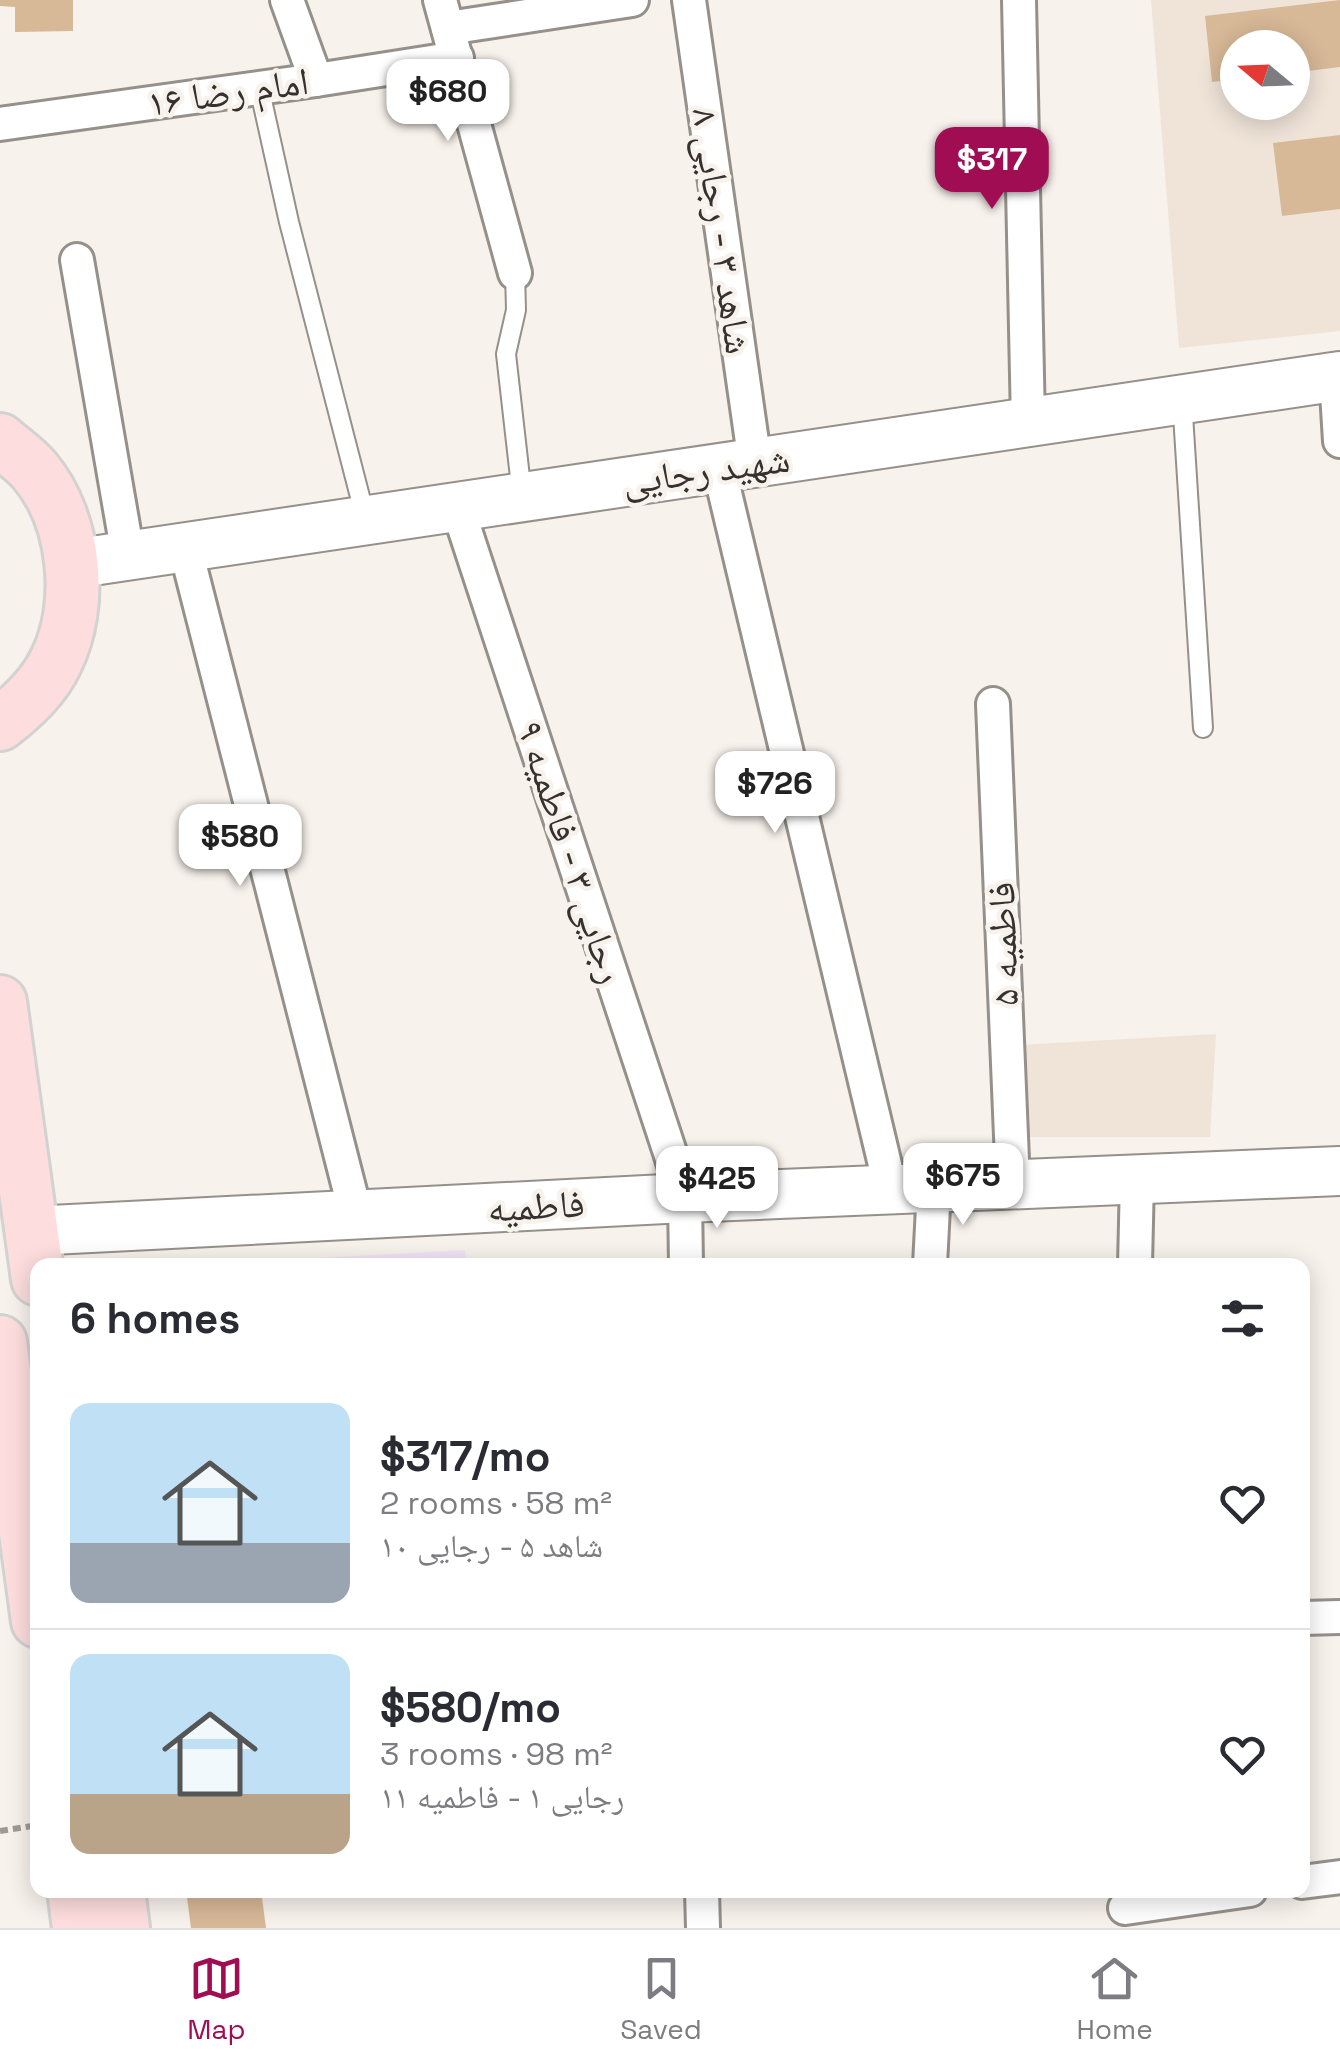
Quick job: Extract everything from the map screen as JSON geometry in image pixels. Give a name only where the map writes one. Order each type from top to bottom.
[{"type":"main road","points":[[0,440],[35,471],[62,516],[72,564],[72,616],[56,662],[28,702],[0,724]]},
{"type":"main road","points":[[0,1002],[34,1255]]},
{"type":"main road","points":[[0,1342],[30,1563]]},
{"type":"main road","points":[[75,1898],[79,1928]]},
{"type":"main road","points":[[119,1898],[123,1928]]},
{"type":"street","points":[[287,0],[316,80]]},
{"type":"street","name":"امام رضا ۱۶","points":[[0,124],[316,80],[448,28],[632,0]]},
{"type":"street","name":"شاهد ۳ - رجایی ۸","points":[[689,0],[737,465],[928,1258]]},
{"type":"street","points":[[1018,0],[1028,422]]},
{"type":"street","points":[[448,28],[515,272]]},
{"type":"street","points":[[77,260],[128,556]]},
{"type":"street","points":[[1338,376],[1340,441]]},
{"type":"street","name":"شهید رجایی","points":[[72,564],[1338,376]]},
{"type":"street","name":"رجایی ۳ - فاطمیه ۹","points":[[457,506],[685,1198],[686,1258]]},
{"type":"street","points":[[185,547],[356,1215]]},
{"type":"street","name":"فاطمیه ۵","points":[[992,704],[1013,1184]]},
{"type":"street","name":"فاطمیه","points":[[34,1255],[356,1215],[1340,1171]]},
{"type":"street","points":[[1136,1258],[1138,1179]]},
{"type":"street","points":[[1310,1618],[1340,1618]]},
{"type":"street","points":[[1310,1881],[1340,1877]]},
{"type":"street","points":[[702,1898],[703,1928]]},
{"type":"street","points":[[1125,1909],[1197,1898]]},
{"type":"lane","points":[[259,87],[289,222],[366,521]]},
{"type":"lane","points":[[515,272],[516,310],[506,354],[522,497]]},
{"type":"lane","points":[[1182,399],[1203,728]]},
{"type":"path","points":[[0,1831],[30,1826]]},
{"type":"shaded area","points":[[1151,0],[1340,0],[1340,331],[1179,348]]},
{"type":"shaded area","points":[[1216,1034],[1210,1137],[1021,1137],[1018,1045]]},
{"type":"shaded area","points":[[465,1250],[466,1258],[317,1258]]},
{"type":"building","points":[[0,0],[73,0],[73,31],[15,32],[15,7],[0,6]]},
{"type":"building","points":[[1340,0],[1340,67],[1310,71],[1310,30],[1220,30],[1220,81],[1212,82],[1205,16]]},
{"type":"building","points":[[1340,135],[1340,209],[1282,216],[1273,143]]},
{"type":"building","points":[[187,1898],[262,1898],[266,1928],[191,1928]]}]
